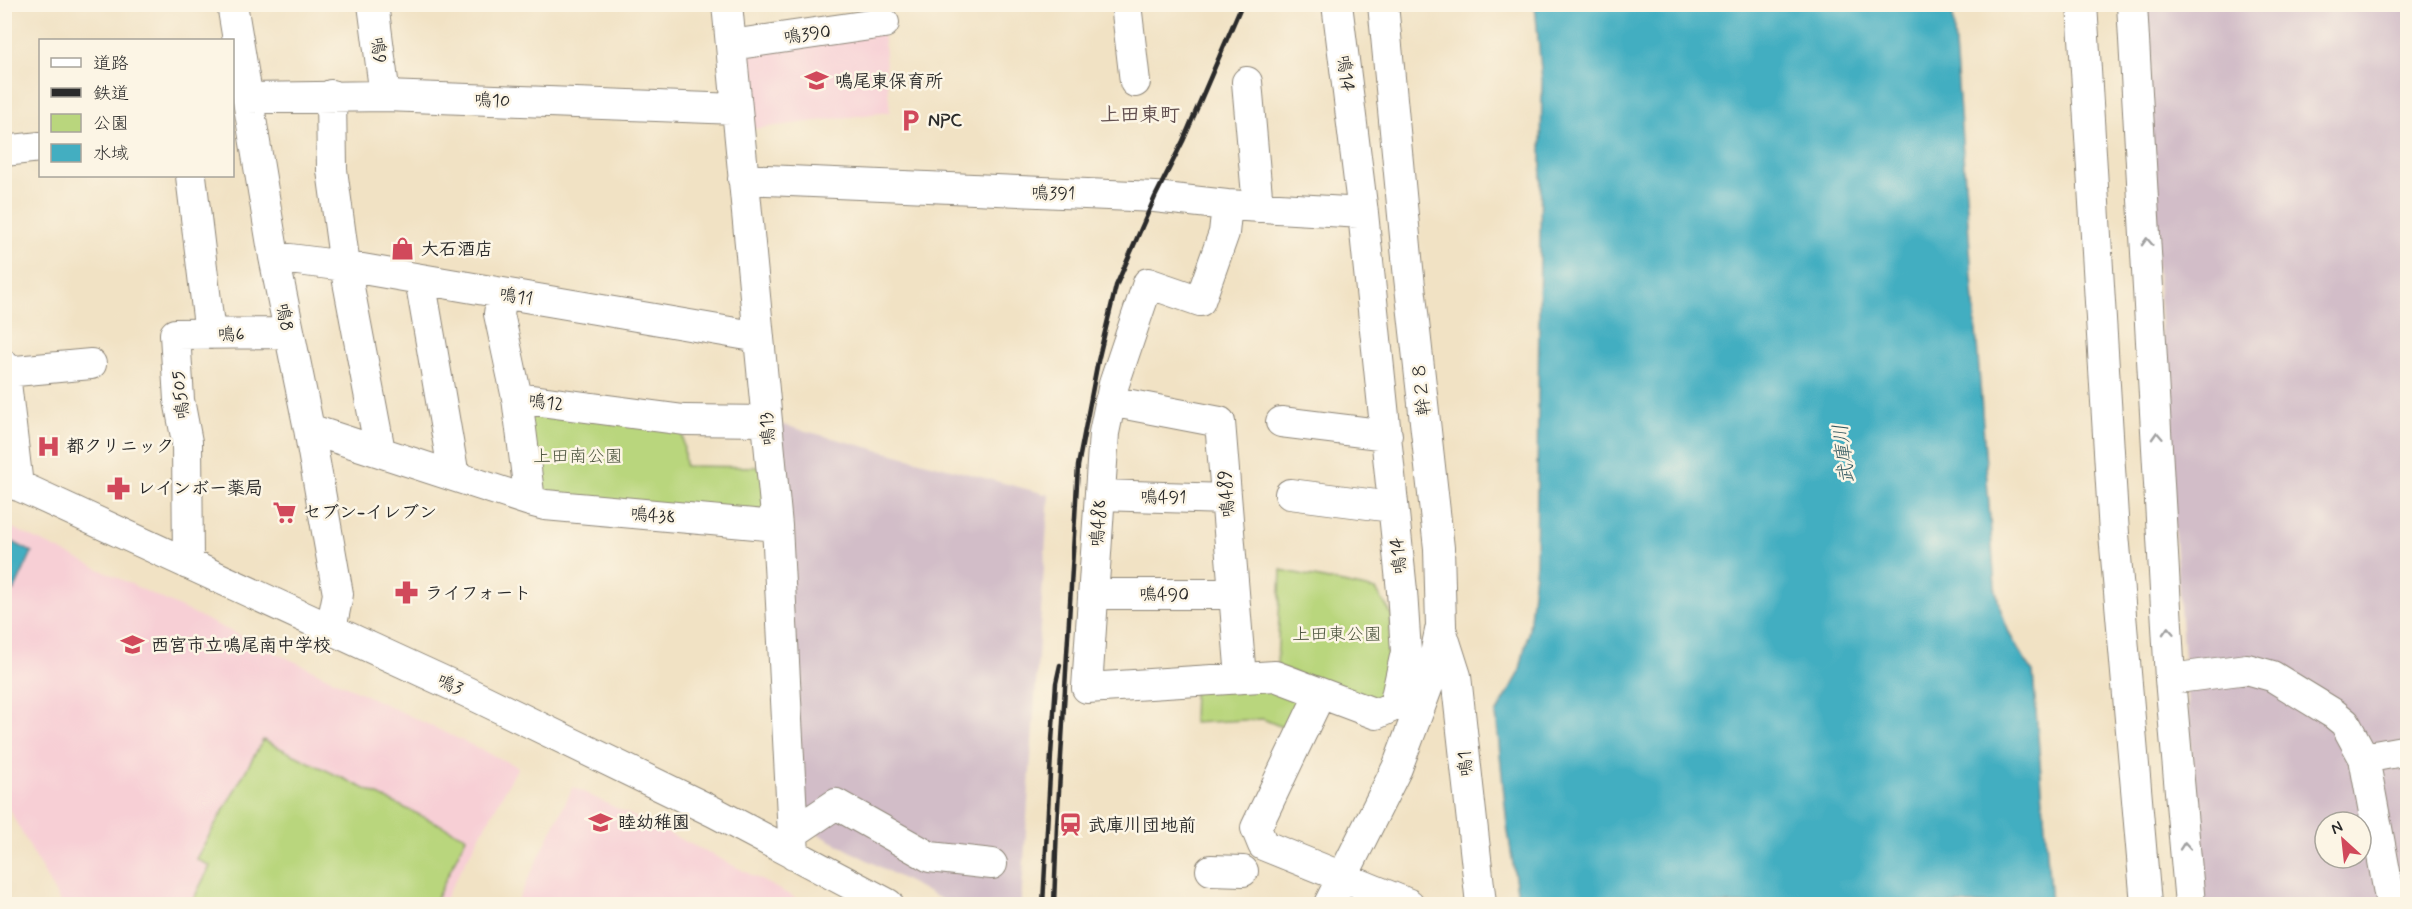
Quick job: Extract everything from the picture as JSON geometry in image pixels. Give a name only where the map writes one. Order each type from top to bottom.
[{"type":"street","name":"鳴8","points":[[232,4],[248,98],[243,128],[274,257],[309,429],[338,594],[331,629]]},
{"type":"street","name":"鳴9","points":[[373,4],[385,96]]},
{"type":"street","name":"鳴13","points":[[727,4],[777,526],[793,844]]},
{"type":"street","points":[[1126,4],[1135,82]]},
{"type":"street","name":"鳴14","points":[[1320,694],[1376,714],[1394,706],[1406,652],[1387,435],[1337,4]]},
{"type":"street","name":"幹２８","points":[[1329,904],[1397,768],[1430,684],[1441,626],[1439,548],[1407,268],[1383,4]]},
{"type":"street","points":[[2082,4],[2114,534],[2146,904]]},
{"type":"street","points":[[2114,4],[2141,129]]},
{"type":"street","points":[[2132,4],[2141,129],[2170,679],[2190,904]]},
{"type":"street","name":"鳴390","points":[[731,45],[884,23]]},
{"type":"street","points":[[1247,82],[1258,207]]},
{"type":"street","points":[[331,95],[332,170],[345,266],[380,451]]},
{"type":"street","name":"鳴10","points":[[248,98],[385,96],[737,109]]},
{"type":"street","points":[[4,151],[39,147]]},
{"type":"street","points":[[191,177],[210,334]]},
{"type":"street","name":"鳴391","points":[[743,179],[1155,198],[1227,205],[1363,213]]},
{"type":"street","name":"鳴488","points":[[1227,205],[1224,234],[1200,301],[1148,283],[1114,384],[1104,433],[1087,688],[1275,676],[1320,694]]},
{"type":"street","name":"鳴11","points":[[274,257],[345,266],[759,337]]},
{"type":"street","points":[[420,279],[454,476]]},
{"type":"street","points":[[502,294],[499,315],[517,398]]},
{"type":"street","name":"鳴6","points":[[175,334],[288,333]]},
{"type":"street","name":"鳴505","points":[[175,334],[179,400],[187,442],[188,564]]},
{"type":"street","points":[[5,372],[91,364]]},
{"type":"street","points":[[4,365],[11,483]]},
{"type":"street","name":"鳴12","points":[[530,501],[517,398],[684,420],[767,421]]},
{"type":"street","name":"鳴489","points":[[1110,401],[1220,422],[1241,678]]},
{"type":"street","points":[[1281,422],[1387,435]]},
{"type":"street","points":[[309,429],[530,501]]},
{"type":"street","name":"鳴3","points":[[11,483],[467,692],[631,772],[793,844],[888,904]]},
{"type":"street","points":[[1290,494],[1392,507]]},
{"type":"street","name":"鳴491","points":[[1100,495],[1226,499]]},
{"type":"street","name":"鳴438","points":[[530,501],[545,506],[777,526]]},
{"type":"street","name":"鳴490","points":[[1094,594],[1234,594]]},
{"type":"street","name":"鳴1","points":[[1441,626],[1456,676],[1481,904]]},
{"type":"street","points":[[2170,679],[2247,669],[2272,676],[2345,723],[2364,758],[2391,904]]},
{"type":"street","points":[[1320,694],[1256,828],[1263,845],[1409,904]]},
{"type":"street","points":[[2364,758],[2408,750]]},
{"type":"street","points":[[793,844],[836,804],[930,857],[992,864]]},
{"type":"street","points":[[1211,870],[1243,871]]},
{"type":"shaded area","points":[[2140,5],[2407,5],[2407,904],[2203,904],[2175,542]]},
{"type":"shaded area","name":"鳴尾東保育所","points":[[883,31],[890,112],[752,129],[743,50]]},
{"type":"shaded area","points":[[779,424],[1049,495],[1021,904],[950,904],[803,826]]},
{"type":"shaded area","name":"西宮市立鳴尾南中学校","points":[[4,524],[518,767],[442,904],[61,904],[5,802]]},
{"type":"shaded area","name":"睦幼稚園","points":[[573,787],[715,856],[807,904],[516,904]]},
{"type":"green space","name":"上田南公園","points":[[523,402],[682,426],[685,466],[764,467],[770,519],[534,497]]},
{"type":"green space","name":"上田東公園","points":[[1281,570],[1376,590],[1392,615],[1384,694],[1369,701],[1277,666]]},
{"type":"green space","points":[[1275,682],[1310,697],[1294,732],[1263,719],[1193,723],[1194,689]]},
{"type":"green space","points":[[263,740],[466,837],[434,904],[191,904],[210,866],[196,859]]},
{"type":"water","name":"武庫川","points":[[1535,5],[1952,5],[1995,587],[2009,632],[2033,672],[2051,904],[1519,904],[1507,825],[1496,714],[1519,674],[1529,629],[1536,563],[1542,81]]},
{"type":"water","points":[[5,538],[32,552],[14,591],[5,587]]},
{"type":"railway","points":[[1054,904],[1078,466],[1098,361],[1116,286],[1155,197],[1183,141],[1242,4]]},
{"type":"railway","points":[[1043,904],[1056,683],[1060,665]]},
{"type":"place","name":"鳴尾東保育所","points":[[817,81]]},
{"type":"place","name":"NPC","points":[[910,120]]},
{"type":"place","name":"大石酒店","points":[[403,249]]},
{"type":"place","name":"都クリニック","points":[[48,446]]},
{"type":"place","name":"レインボー薬局","points":[[119,488]]},
{"type":"place","name":"セブン-イレブン","points":[[285,512]]},
{"type":"place","name":"ライフォート","points":[[407,593]]},
{"type":"place","name":"西宮市立鳴尾南中学校","points":[[133,645]]},
{"type":"place","name":"睦幼稚園","points":[[600,822]]},
{"type":"place","name":"武庫川団地前","points":[[1070,825]]},
{"type":"district","name":"上田東町","points":[[1140,114]]}]
